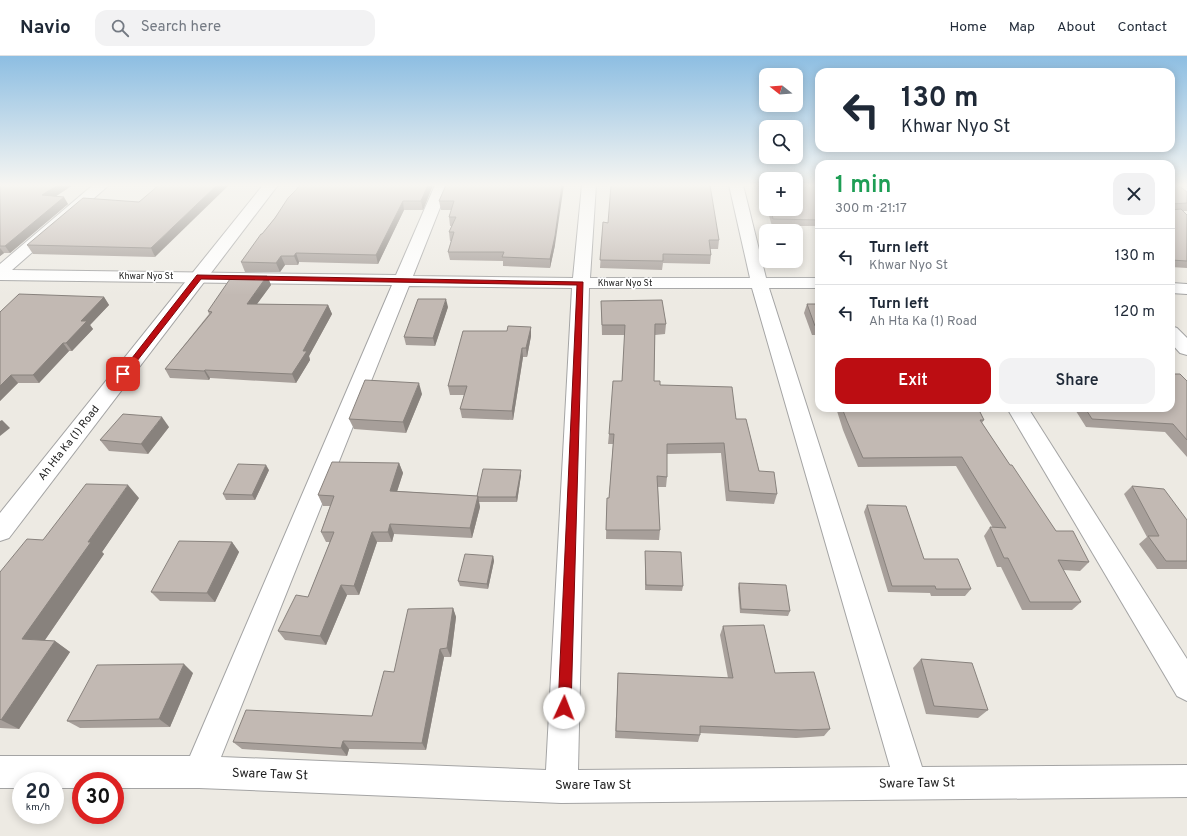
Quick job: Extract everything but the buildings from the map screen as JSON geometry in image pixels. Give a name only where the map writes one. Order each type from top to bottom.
[{"type":"street","points":[[0,272],[60,221]]},
{"type":"street","name":"Ah Hta Ka (1) Road","points":[[0,531],[243,221]]},
{"type":"street","points":[[199,772],[428,221]]},
{"type":"street","points":[[561,787],[581,283],[586,221]]},
{"type":"street","points":[[744,221],[759,283],[911,784]]},
{"type":"street","name":"Khwar Nyo St","points":[[0,275],[404,279],[581,283],[815,283]]},
{"type":"street","points":[[1175,288],[1187,289]]},
{"type":"street","points":[[1175,336],[1187,349]]},
{"type":"street","points":[[1019,412],[1187,686]]},
{"type":"street","name":"Sware Taw St","points":[[0,772],[199,772],[561,787],[1187,781]]},
{"type":"route","points":[[123,374],[199,277],[404,279],[581,283],[564,708]]}]
